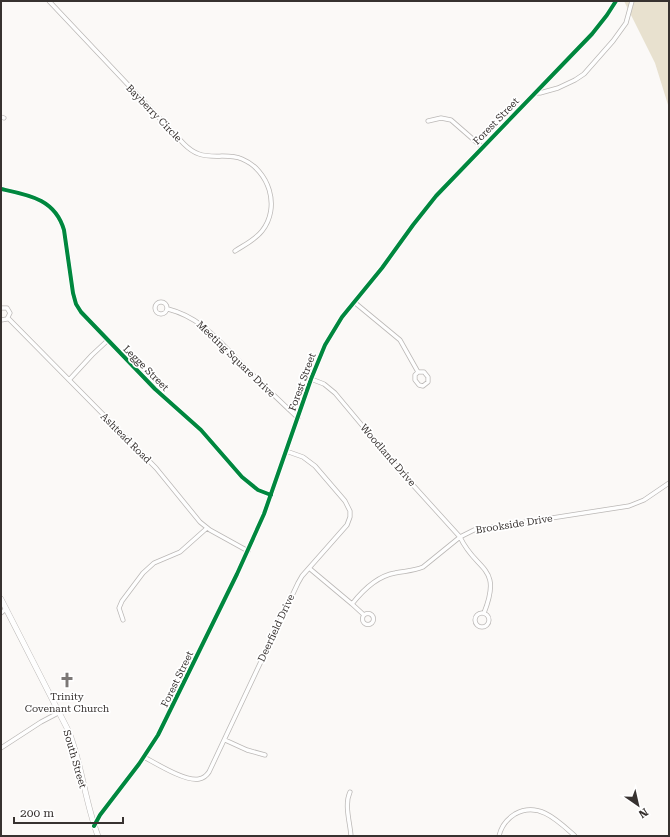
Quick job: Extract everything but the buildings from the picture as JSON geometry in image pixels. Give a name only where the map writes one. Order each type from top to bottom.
[{"type":"street","name":"Bayberry Circle","points":[[49,1],[184,144],[200,155],[232,156],[242,159],[255,167],[263,176],[268,185],[271,198],[268,221],[257,237],[235,251]]},
{"type":"street","name":"Forest Street","points":[[94,826],[100,815],[144,758],[165,721],[248,551],[262,520],[311,379],[325,345],[337,325],[382,268],[432,200],[597,28],[616,1]]},
{"type":"street","points":[[535,92],[540,93],[558,88],[584,74],[613,41],[626,23],[632,1]]},
{"type":"street","points":[[428,121],[441,118],[451,120],[482,147]]},
{"type":"street","name":"Legge Street","points":[[1,190],[25,194],[39,199],[50,206],[58,214],[65,233],[73,293],[76,304],[86,319],[160,393],[204,434],[244,479],[258,490],[271,495]]},
{"type":"street","points":[[354,302],[400,340],[418,372]]},
{"type":"street","name":"Ashtead Road","points":[[1,308],[9,310],[10,313],[8,318],[156,468],[195,516],[207,528],[248,551]]},
{"type":"street","name":"Meeting Square Drive","points":[[168,309],[186,315],[205,327],[261,384],[298,418]]},
{"type":"street","points":[[1,320],[8,318]]},
{"type":"street","points":[[69,380],[107,341]]},
{"type":"street","points":[[418,372],[424,372],[428,377],[428,382],[423,386],[418,385],[415,380],[415,375],[418,372]]},
{"type":"street","name":"Woodland Drive","points":[[311,379],[324,384],[335,393],[402,473],[460,538],[463,545],[486,570],[492,586],[484,613]]},
{"type":"street","name":"Deerfield Drive","points":[[144,758],[175,773],[192,779],[200,779],[206,775],[211,769],[296,586],[302,576],[347,525],[350,517],[350,511],[345,501],[315,466],[303,457],[286,451]]},
{"type":"street","name":"Brookside Drive","points":[[352,604],[362,592],[381,578],[392,573],[412,571],[423,567],[460,538],[472,531],[482,528],[629,506],[644,500],[669,483]]},
{"type":"street","points":[[123,620],[120,608],[122,601],[143,573],[154,562],[180,552],[207,528]]},
{"type":"street","points":[[309,568],[364,615]]},
{"type":"street","name":"South Street","points":[[1,599],[60,712],[74,747],[87,802],[98,836]]},
{"type":"street","points":[[1,613],[6,609]]},
{"type":"street","points":[[479,613],[484,613],[488,616],[488,625],[481,628],[476,624],[474,618],[479,613]]},
{"type":"street","points":[[1,748],[41,722],[60,712]]},
{"type":"street","points":[[224,740],[247,750],[265,755]]},
{"type":"street","points":[[350,792],[347,804],[351,836]]},
{"type":"street","points":[[499,836],[503,826],[512,816],[529,809],[539,810],[550,815],[575,836]]},
{"type":"shaded area","points":[[624,1],[669,1],[669,108],[655,63]]},
{"type":"cycle path","points":[[94,826],[100,815],[139,764],[158,735],[237,574],[264,514],[311,379],[325,345],[342,317],[382,268],[436,196],[592,34],[616,1]]},
{"type":"cycle path","points":[[1,189],[31,196],[40,200],[54,211],[64,230],[73,293],[76,304],[81,312],[155,389],[201,430],[242,477],[258,490],[271,495]]},
{"type":"place","name":"Trinity Covenant Church","points":[[67,680]]}]
